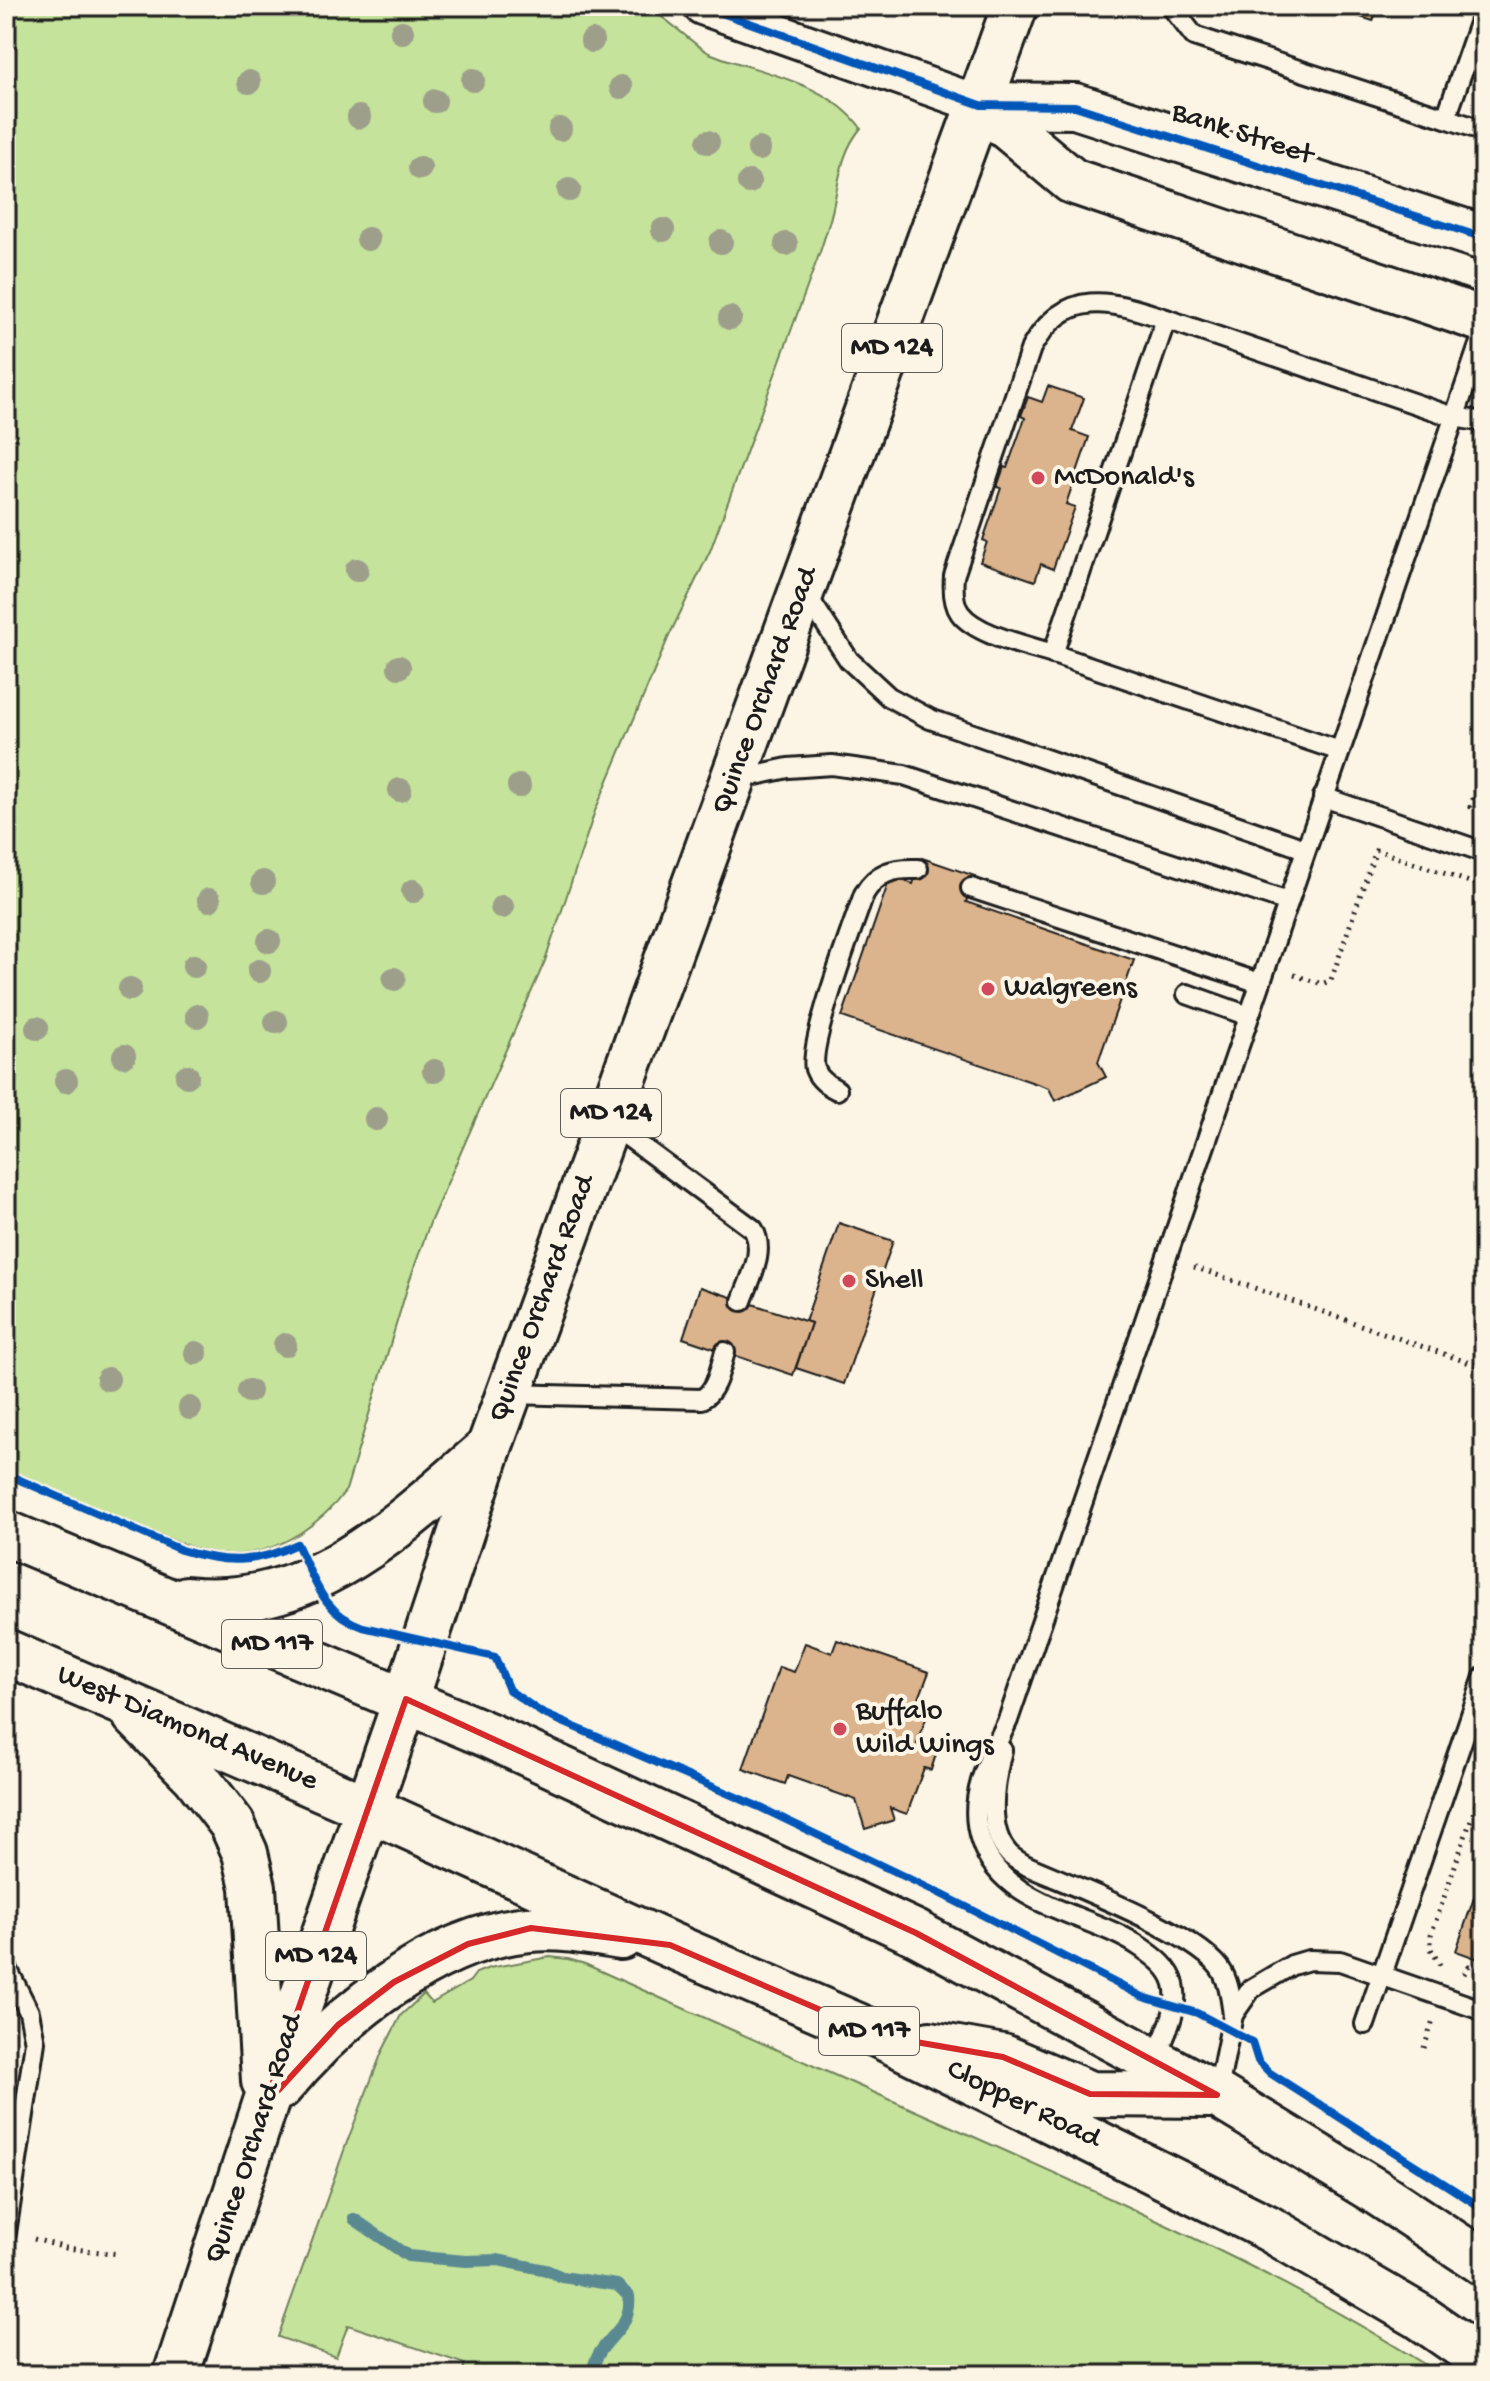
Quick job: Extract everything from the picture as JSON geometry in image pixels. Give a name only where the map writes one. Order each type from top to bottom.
[{"type":"main road","name":"Quince Orchard Road","points":[[176,2375],[489,1448],[1015,6]]},
{"type":"main road","name":"Bank Street","points":[[981,105],[1075,106],[1484,238]]},
{"type":"main road","points":[[981,105],[1072,181],[1484,320]]},
{"type":"main road","points":[[138,1588],[179,1598],[210,1601],[263,1596],[304,1583],[351,1557],[403,1521],[489,1448]]},
{"type":"main road","name":"MD 117","points":[[6,1533],[406,1699],[916,1933],[1217,2095],[1375,2191],[1484,2263]]},
{"type":"main road","name":"West Diamond Avenue","points":[[6,1652],[367,1808]]},
{"type":"main road","points":[[119,1699],[195,1776],[232,1824],[245,1853],[253,1887],[265,2105]]},
{"type":"main road","name":"Clopper Road","points":[[367,1808],[881,2036],[1268,2228],[1419,2316],[1484,2361]]},
{"type":"main road","points":[[265,2105],[304,2058],[365,2003],[414,1969],[468,1944],[499,1933],[531,1928],[576,1929],[670,1945]]},
{"type":"main road","points":[[881,2036],[1003,2057],[1090,2094],[1217,2095]]},
{"type":"street","points":[[702,6],[981,105]]},
{"type":"lane","points":[[1174,8],[1194,36],[1484,131]]},
{"type":"lane","points":[[1446,118],[1484,9]]},
{"type":"lane","points":[[1340,751],[993,634],[962,617],[953,587],[1031,348],[1046,326],[1069,308],[1086,303],[1118,304],[1454,417],[1484,422]]},
{"type":"lane","points":[[1053,654],[1166,319]]},
{"type":"lane","points":[[1155,2059],[1174,2006],[1174,1986],[1169,1972],[1123,1935],[1008,1883],[987,1859],[976,1827],[977,1800],[981,1779],[1008,1720],[1484,331]]},
{"type":"lane","points":[[803,590],[849,660],[889,697],[930,719],[1305,849]]},
{"type":"lane","points":[[734,780],[788,768],[832,765],[904,775],[1288,902]]},
{"type":"lane","points":[[1323,797],[1484,852]]},
{"type":"lane","points":[[837,1090],[816,1073],[814,1046],[864,894],[873,879],[885,872],[900,868],[918,869]]},
{"type":"lane","points":[[971,888],[1263,974]]},
{"type":"lane","points":[[1187,994],[1249,1016]]},
{"type":"lane","points":[[608,1122],[753,1229],[758,1241],[758,1254],[742,1301]]},
{"type":"lane","points":[[509,1394],[702,1399],[713,1388],[725,1352]]},
{"type":"lane","points":[[1365,2024],[1484,1677]]},
{"type":"lane","points":[[1008,1720],[995,1794],[999,1835],[1009,1854],[1025,1865],[1175,1932],[1207,1952],[1223,1971],[1233,2015],[1217,2095]]},
{"type":"lane","points":[[1233,2015],[1251,1989],[1273,1974],[1301,1963],[1327,1960],[1340,1961],[1484,2011]]},
{"type":"lane","points":[[6,1966],[29,2012],[35,2042],[6,2232]]},
{"type":"path","points":[[1484,768],[1470,807],[1484,811]]},
{"type":"path","points":[[1263,974],[1322,984],[1331,980],[1376,850],[1484,887]]},
{"type":"path","points":[[1166,1257],[1484,1368]]},
{"type":"path","points":[[1448,1969],[1437,1962],[1430,1942],[1484,1782]]},
{"type":"path","points":[[1457,1972],[1466,1975],[1469,1966],[1484,1971]]},
{"type":"path","points":[[1424,2048],[1434,2020]]},
{"type":"path","points":[[6,2232],[66,2248],[119,2254]]},
{"type":"highlighted area","points":[[406,1699],[916,1933],[1217,2095],[1090,2094],[1003,2057],[881,2036],[670,1945],[531,1928],[468,1944],[394,1982],[338,2025],[265,2105]]},
{"type":"green space","points":[[6,6],[642,6],[709,53],[791,80],[830,99],[861,128],[846,154],[820,252],[710,551],[669,636],[595,811],[545,961],[431,1220],[346,1490],[326,1513],[300,1533],[271,1548],[255,1552],[225,1554],[183,1544],[6,1468]]},
{"type":"green space","points":[[550,1957],[585,1964],[1119,2203],[1306,2296],[1441,2375],[461,2375],[465,2364],[348,2325],[336,2357],[278,2337],[347,2142],[382,2052],[401,2015],[424,1994],[432,2003],[470,1981],[476,1973]]},
{"type":"building","points":[[1327,6],[1378,6],[1373,21]]},
{"type":"building","name":"McDonald's","points":[[1048,386],[1084,398],[1072,431],[1089,437],[1066,504],[1075,507],[1053,569],[1041,564],[1035,581],[980,562],[987,542],[983,540],[1001,488],[997,487],[1025,418],[1021,416],[1028,397],[1042,402]]},
{"type":"building","name":"Walgreens","points":[[922,858],[975,876],[966,902],[1134,960],[1098,1062],[1106,1077],[1055,1101],[1049,1088],[842,1017],[889,881],[896,878],[913,884]]},
{"type":"building","name":"Shell","points":[[839,1223],[893,1241],[844,1384],[796,1368],[811,1323],[805,1322]]},
{"type":"building","name":"Shell","points":[[700,1287],[811,1323],[793,1375],[683,1338]]},
{"type":"building","name":"Buffalo Wild Wings","points":[[837,1640],[929,1672],[915,1709],[928,1713],[917,1744],[937,1751],[931,1770],[924,1768],[907,1814],[890,1808],[894,1820],[865,1829],[856,1800],[788,1776],[785,1784],[743,1769],[779,1667],[794,1672],[805,1643],[832,1653]]},
{"type":"building","points":[[1484,1868],[1484,1961],[1456,1951]]},
{"type":"waterway","points":[[354,2219],[408,2256],[466,2261],[498,2260],[546,2270],[562,2277],[617,2285],[629,2296],[629,2309],[620,2328],[600,2353],[592,2375]]},
{"type":"cycle path","points":[[702,6],[981,105],[1075,106],[1484,238]]},
{"type":"cycle path","points":[[6,1474],[197,1555],[240,1560],[282,1551],[297,1544],[321,1594],[349,1621],[363,1627],[495,1657],[509,1690],[542,1713],[757,1806],[941,1894],[1143,1997],[1197,2013],[1252,2042],[1258,2061],[1270,2073],[1484,2209]]},
{"type":"place","name":"McDonald's","points":[[1038,478]]},
{"type":"place","name":"Walgreens","points":[[988,989]]},
{"type":"place","name":"Shell","points":[[849,1281]]},
{"type":"place","name":"Buffalo Wild Wings","points":[[840,1729]]}]
